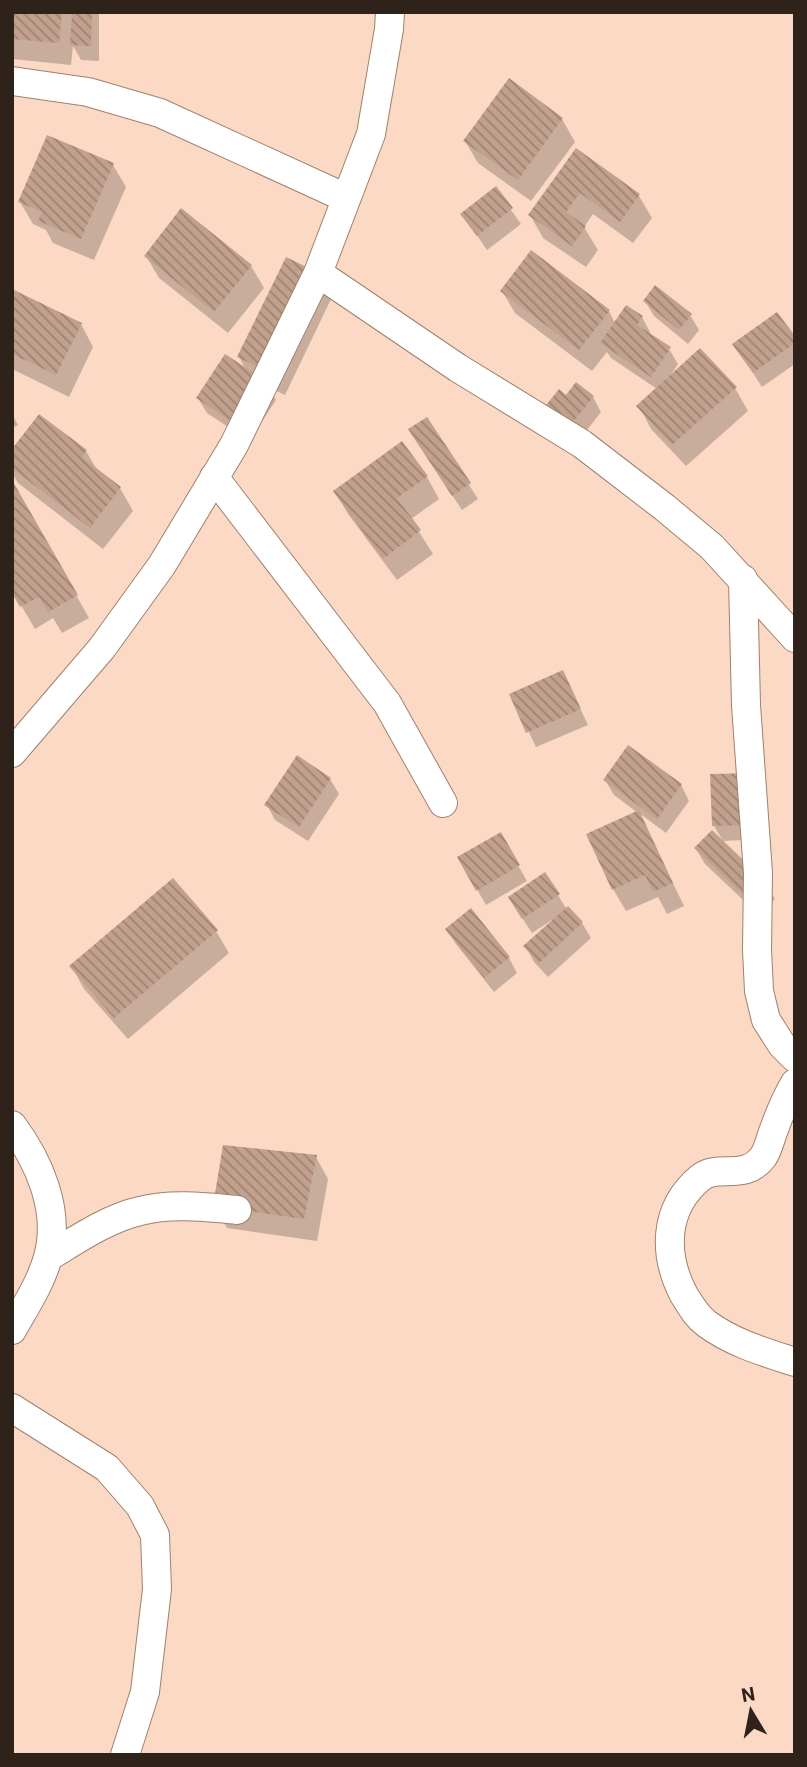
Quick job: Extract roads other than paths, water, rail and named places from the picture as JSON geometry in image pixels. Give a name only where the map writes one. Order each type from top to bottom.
[{"type":"street","points":[[12,753],[109,638],[162,565],[234,445],[318,273],[371,134],[390,29],[390,12]]},
{"type":"street","points":[[12,82],[88,92],[160,113],[346,198]]},
{"type":"street","points":[[318,273],[458,368],[582,444],[712,547],[795,638]]},
{"type":"street","points":[[214,477],[387,703],[443,803]]},
{"type":"street","points":[[743,579],[746,705],[758,873],[759,991],[766,1020],[782,1045],[795,1058]]},
{"type":"street","points":[[795,1083],[765,1155],[754,1166],[742,1171],[711,1172],[701,1177],[679,1203],[670,1227],[668,1244],[680,1286],[694,1313],[706,1324],[737,1341],[795,1362]]},
{"type":"street","points":[[12,1125],[40,1170],[49,1206],[52,1233],[48,1257],[33,1293],[12,1330]]},
{"type":"street","points":[[48,1257],[93,1230],[139,1211],[198,1206],[237,1210]]},
{"type":"street","points":[[14,1405],[107,1468],[140,1506],[155,1535],[157,1589],[145,1692],[125,1755]]}]
